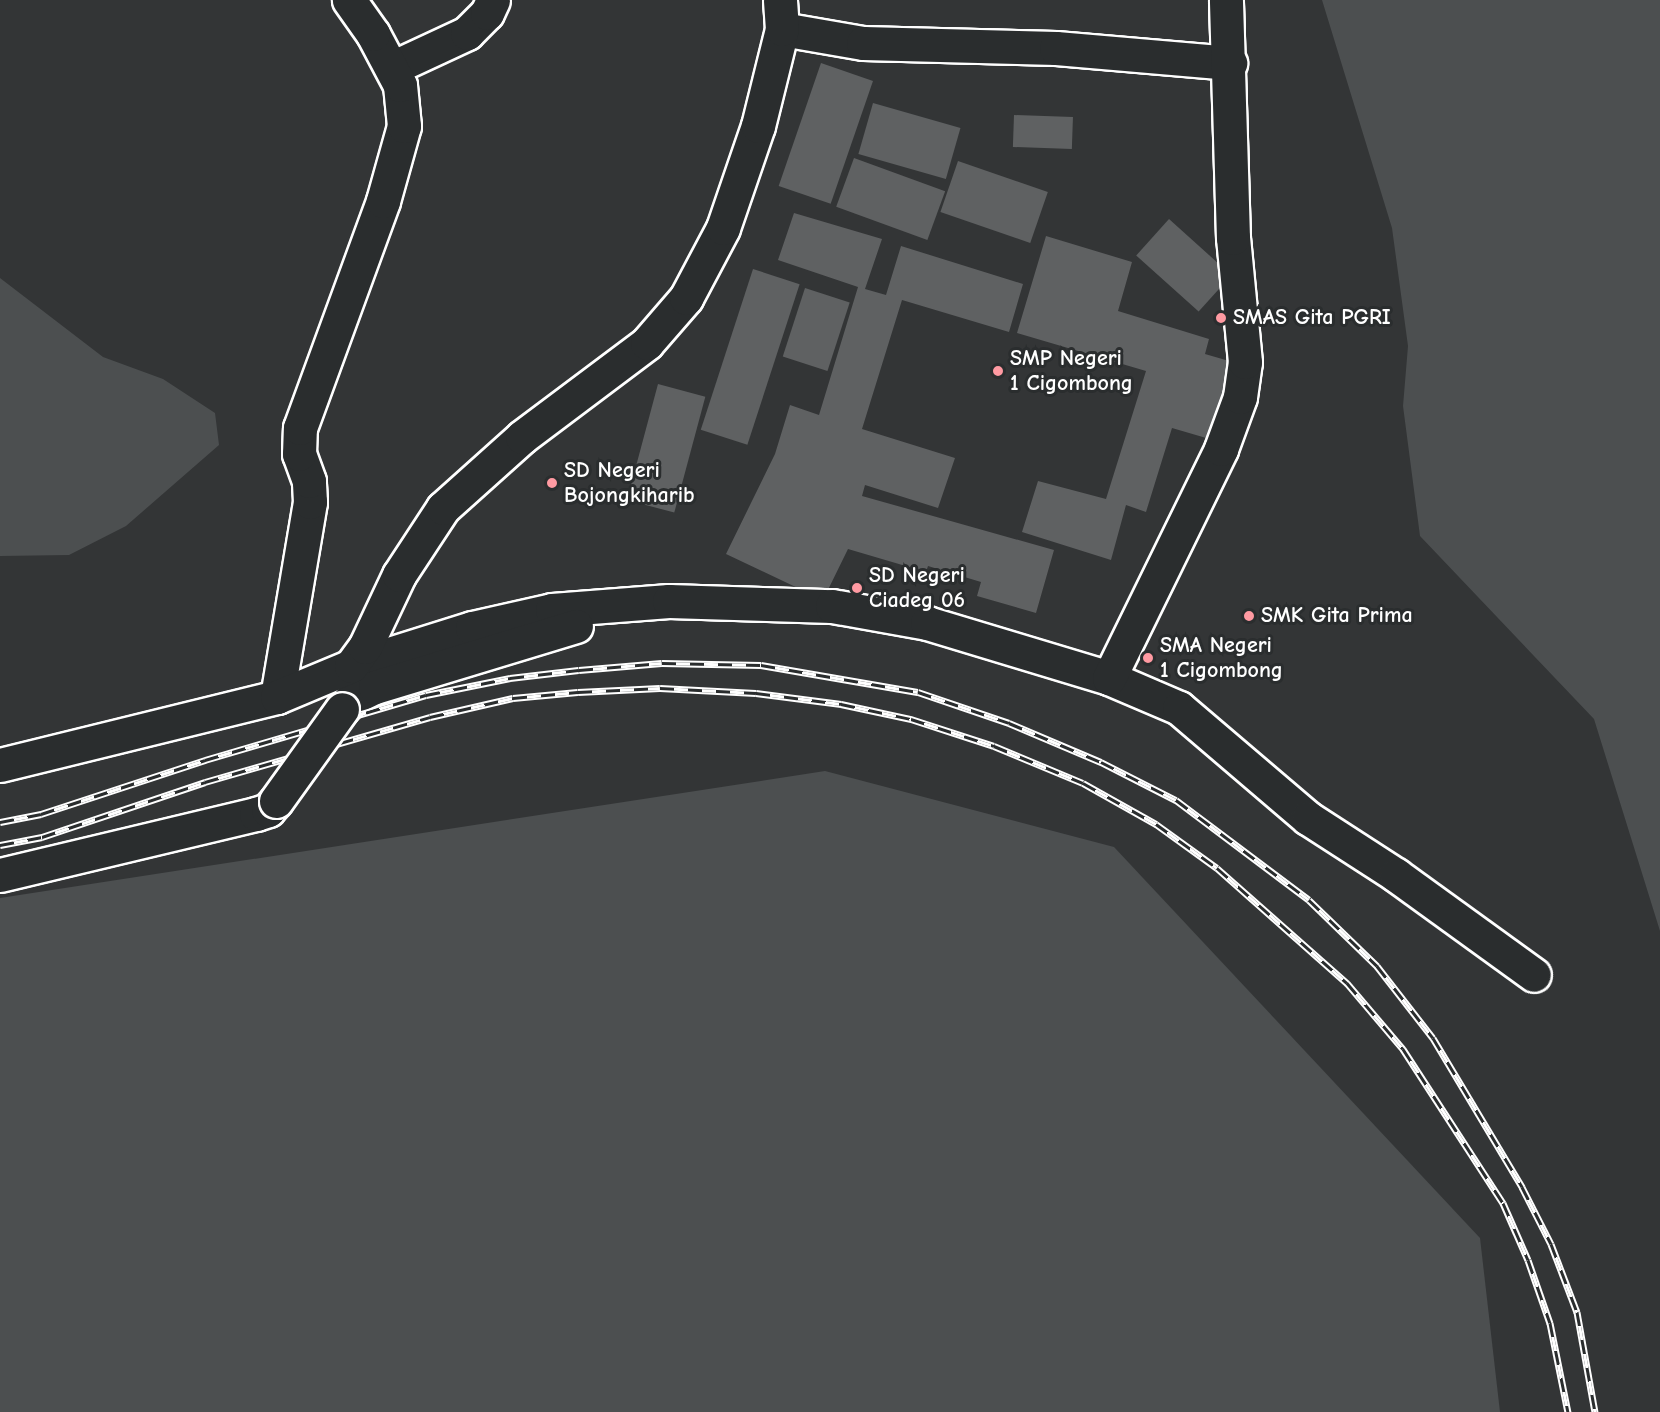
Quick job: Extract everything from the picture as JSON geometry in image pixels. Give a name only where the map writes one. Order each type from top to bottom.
[{"type":"street","points":[[277,697],[310,502],[309,481],[299,454],[300,428],[398,154],[404,103],[392,68],[349,0]]},
{"type":"street","points":[[392,68],[467,33],[487,14],[493,0]]},
{"type":"street","points":[[1109,678],[1221,449],[1240,397],[1245,362],[1233,238],[1230,63],[1226,0]]},
{"type":"street","points":[[351,666],[365,647],[399,575],[443,508],[522,437],[646,343],[686,298],[703,271],[738,187],[781,15],[863,43],[1056,48],[1230,63]]},
{"type":"street","points":[[0,765],[277,697],[351,666],[472,628],[552,610],[669,601],[832,606],[886,614],[1109,678],[1179,708],[1308,818],[1396,874],[1534,975]]},
{"type":"street","points":[[0,874],[262,812],[276,801],[342,709],[352,698],[375,687],[548,632],[577,626],[648,623],[731,604]]},
{"type":"shaded area","points":[[1322,0],[1660,0],[1660,931],[1594,719],[1420,536],[1403,406],[1408,346],[1392,228]]},
{"type":"shaded area","points":[[0,278],[103,357],[163,379],[215,413],[219,445],[126,526],[69,555],[0,556]]},
{"type":"shaded area","points":[[825,771],[1114,847],[1480,1238],[1500,1412],[0,1412],[0,898]]},
{"type":"building","points":[[821,63],[873,81],[831,204],[779,186]]},
{"type":"building","points":[[873,103],[960,128],[946,179],[858,154]]},
{"type":"building","points":[[1014,115],[1073,117],[1072,149],[1013,147]]},
{"type":"building","points":[[854,158],[945,191],[927,240],[836,207]]},
{"type":"building","points":[[958,161],[1048,192],[1030,243],[940,212]]},
{"type":"building","points":[[794,213],[882,239],[865,289],[886,295],[901,246],[1023,284],[1009,332],[902,300],[862,429],[955,458],[938,508],[865,485],[862,496],[1054,550],[1036,613],[977,596],[981,582],[928,566],[926,572],[848,549],[823,600],[726,554],[775,454],[790,405],[819,415],[858,287],[778,260]]},
{"type":"building","points":[[1169,219],[1231,275],[1199,312],[1136,255]]},
{"type":"building","points":[[1046,236],[1132,262],[1118,311],[1209,339],[1205,354],[1236,363],[1213,440],[1172,428],[1146,512],[1126,505],[1111,560],[1022,532],[1038,481],[1106,499],[1146,371],[1017,333]]},
{"type":"building","points":[[753,269],[800,284],[747,445],[701,430]]},
{"type":"building","points":[[805,288],[850,303],[827,371],[783,356]]},
{"type":"building","points":[[658,384],[705,397],[674,513],[627,500]]},
{"type":"railway","points":[[0,822],[41,814],[205,760],[426,695],[510,678],[579,670],[662,663],[761,665],[918,692],[1009,723],[1101,762],[1176,800],[1309,900],[1377,966],[1433,1038],[1522,1187],[1551,1244],[1577,1312],[1595,1412]]},
{"type":"railway","points":[[0,845],[42,837],[205,782],[430,717],[513,698],[660,688],[756,693],[841,704],[911,719],[994,746],[1083,783],[1156,824],[1217,868],[1347,983],[1403,1049],[1503,1203],[1528,1260],[1550,1323],[1568,1412]]},
{"type":"place","name":"SMAS Gita PGRI","points":[[1221,318]]},
{"type":"place","name":"SMP Negeri 1 Cigombong","points":[[998,371]]},
{"type":"place","name":"SD Negeri Bojongkiharib","points":[[552,483]]},
{"type":"place","name":"SD Negeri Ciadeg 06","points":[[857,588]]},
{"type":"place","name":"SMK Gita Prima","points":[[1249,616]]},
{"type":"place","name":"SMA Negeri 1 Cigombong","points":[[1148,658]]}]
